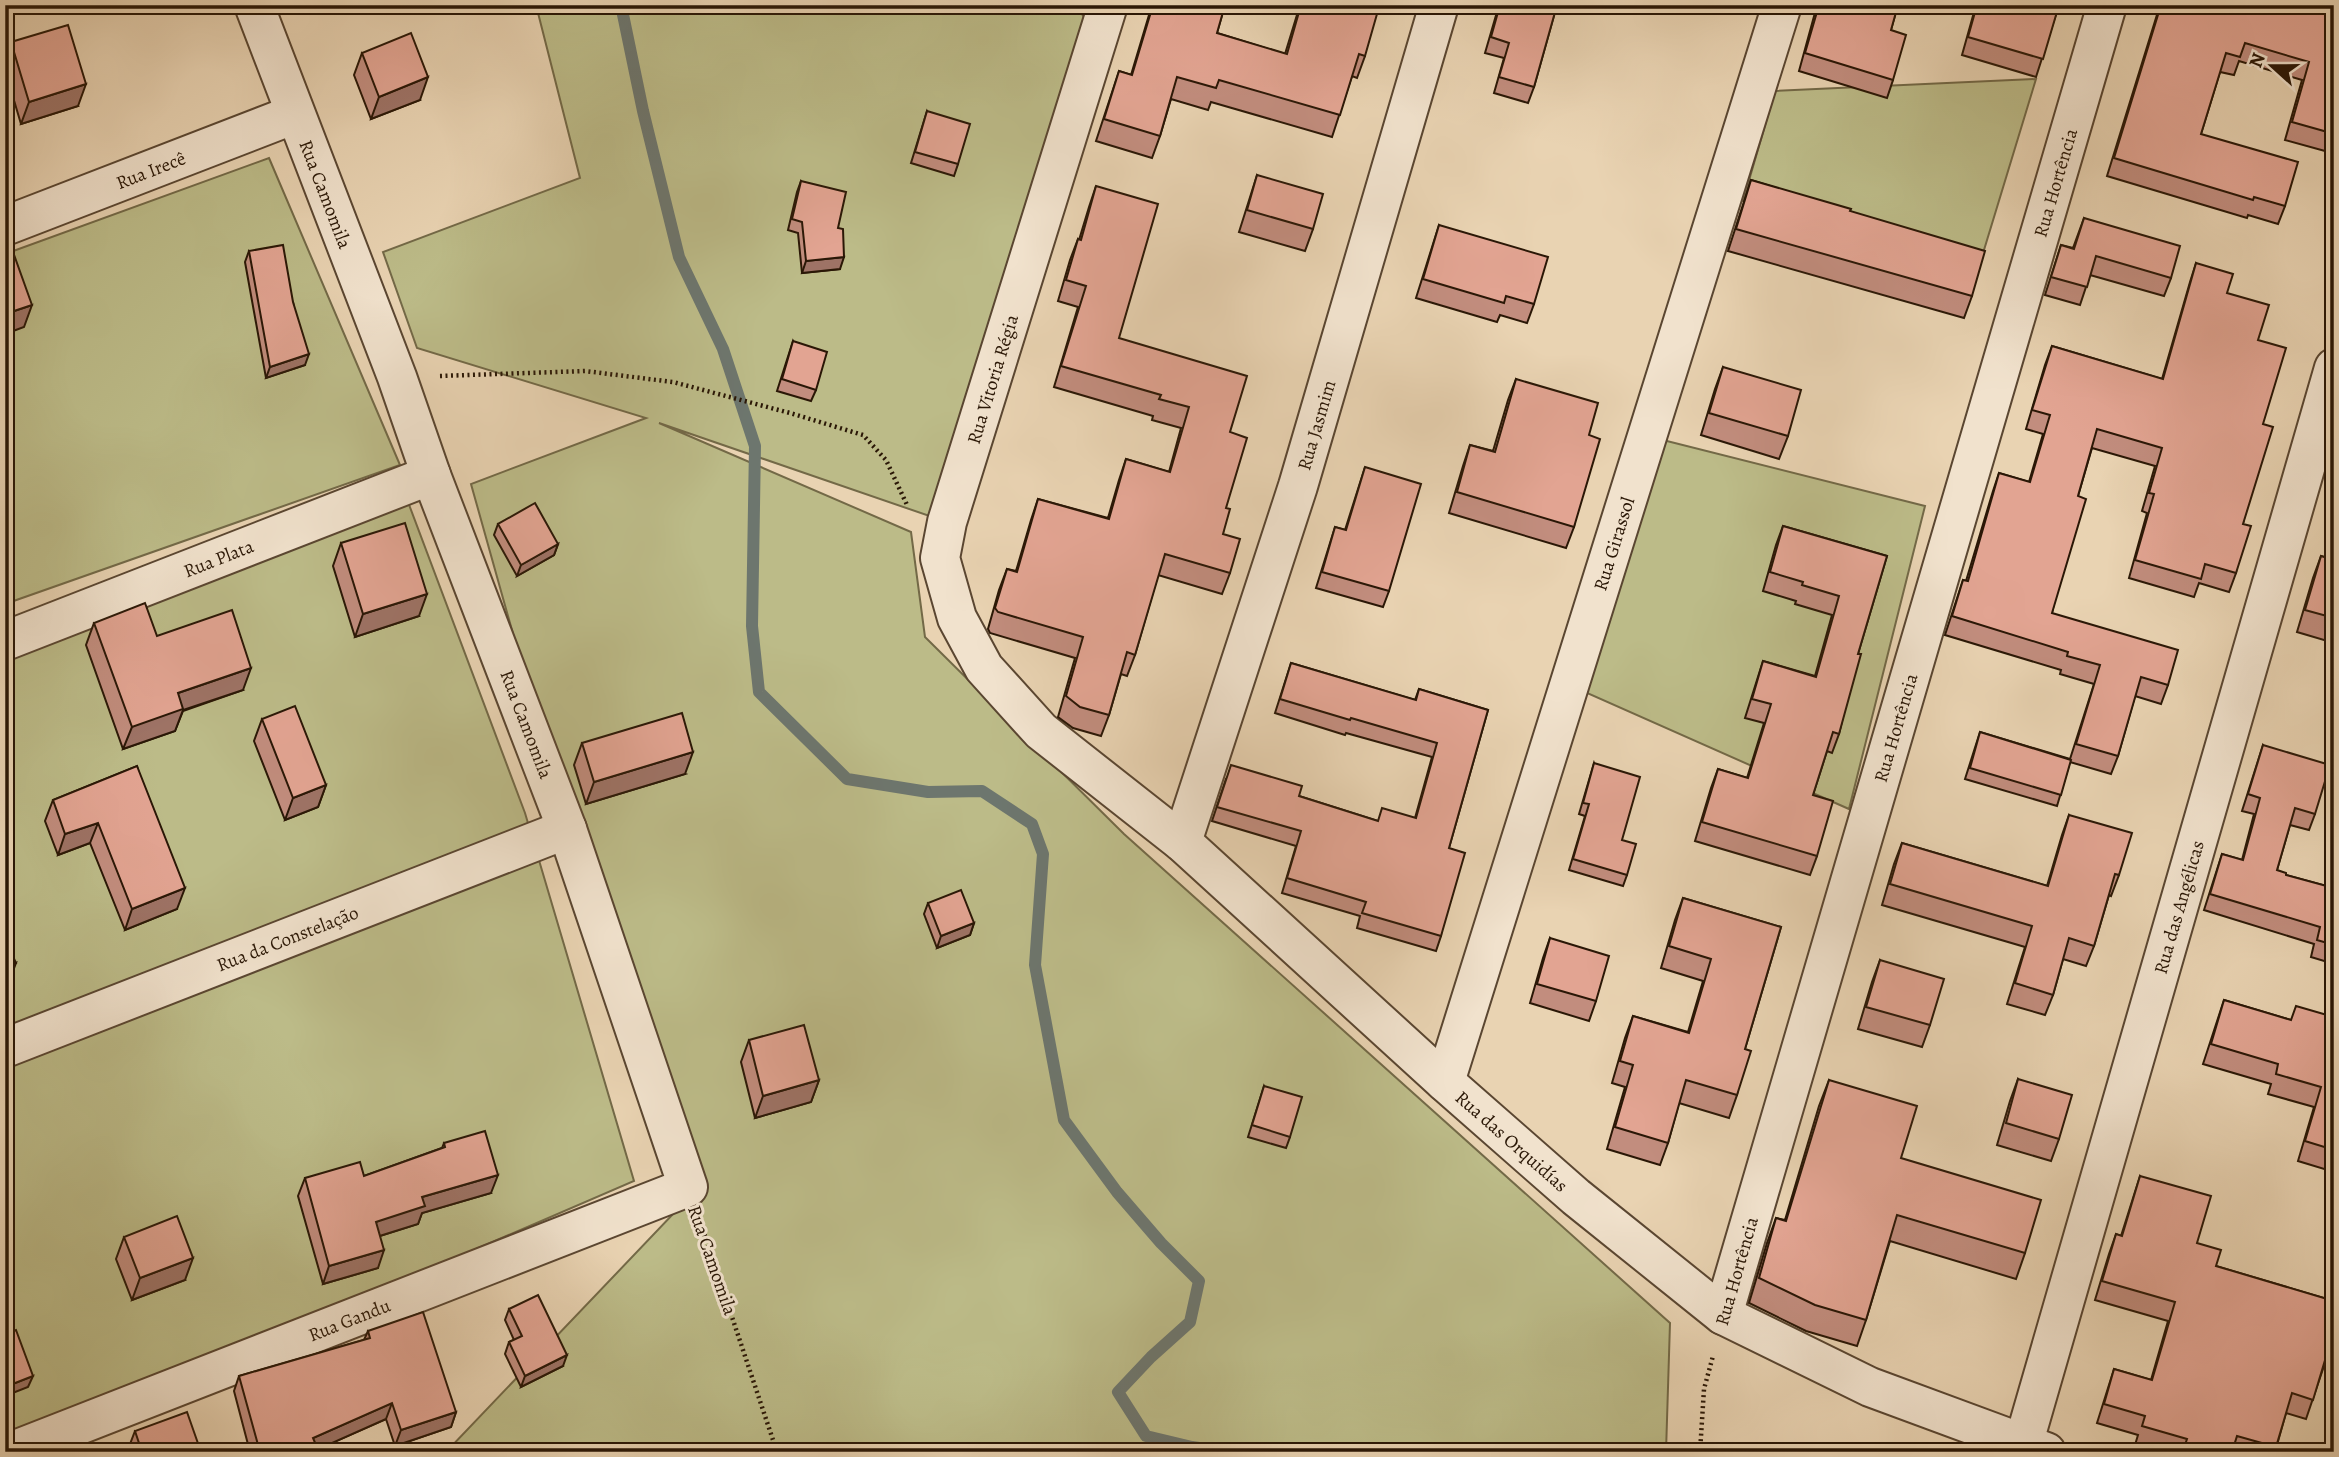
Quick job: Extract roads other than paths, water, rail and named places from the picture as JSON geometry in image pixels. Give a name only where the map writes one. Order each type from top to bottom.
[{"type":"street","name":"Rua Camomila","points":[[254,5],[568,829],[688,1187]]},
{"type":"street","name":"Rua Vitoria Régia","points":[[1041,731],[985,668],[957,618],[940,558],[947,522],[1108,5]]},
{"type":"street","name":"Rua Jasmim","points":[[1182,842],[1298,486],[1439,5]]},
{"type":"street","name":"Rua Girassol","points":[[1445,1082],[1782,5]]},
{"type":"street","name":"Rua Hortência","points":[[1723,1315],[2107,5]]},
{"type":"street","name":"Rua Irecê","points":[[5,226],[295,114]]},
{"type":"street","name":"Rua das Angélicas","points":[[2035,1448],[2334,368]]},
{"type":"street","name":"Rua Plata","points":[[5,641],[431,475]]},
{"type":"street","name":"Rua das Orquidías","points":[[1041,731],[1182,842],[1445,1082],[1576,1197],[1723,1315],[1870,1387],[2035,1448]]},
{"type":"street","name":"Rua da Constelação","points":[[5,1048],[568,829]]},
{"type":"street","name":"Rua Gandu","points":[[10,1452],[688,1187]]},
{"type":"waterway","points":[[621,5],[643,111],[679,257],[723,349],[755,446],[752,626],[759,692],[847,779],[928,792],[982,791],[1032,824],[1043,854],[1035,965],[1064,1120],[1117,1192],[1161,1243],[1199,1281],[1190,1322],[1118,1392],[1146,1436],[1227,1452]]}]
